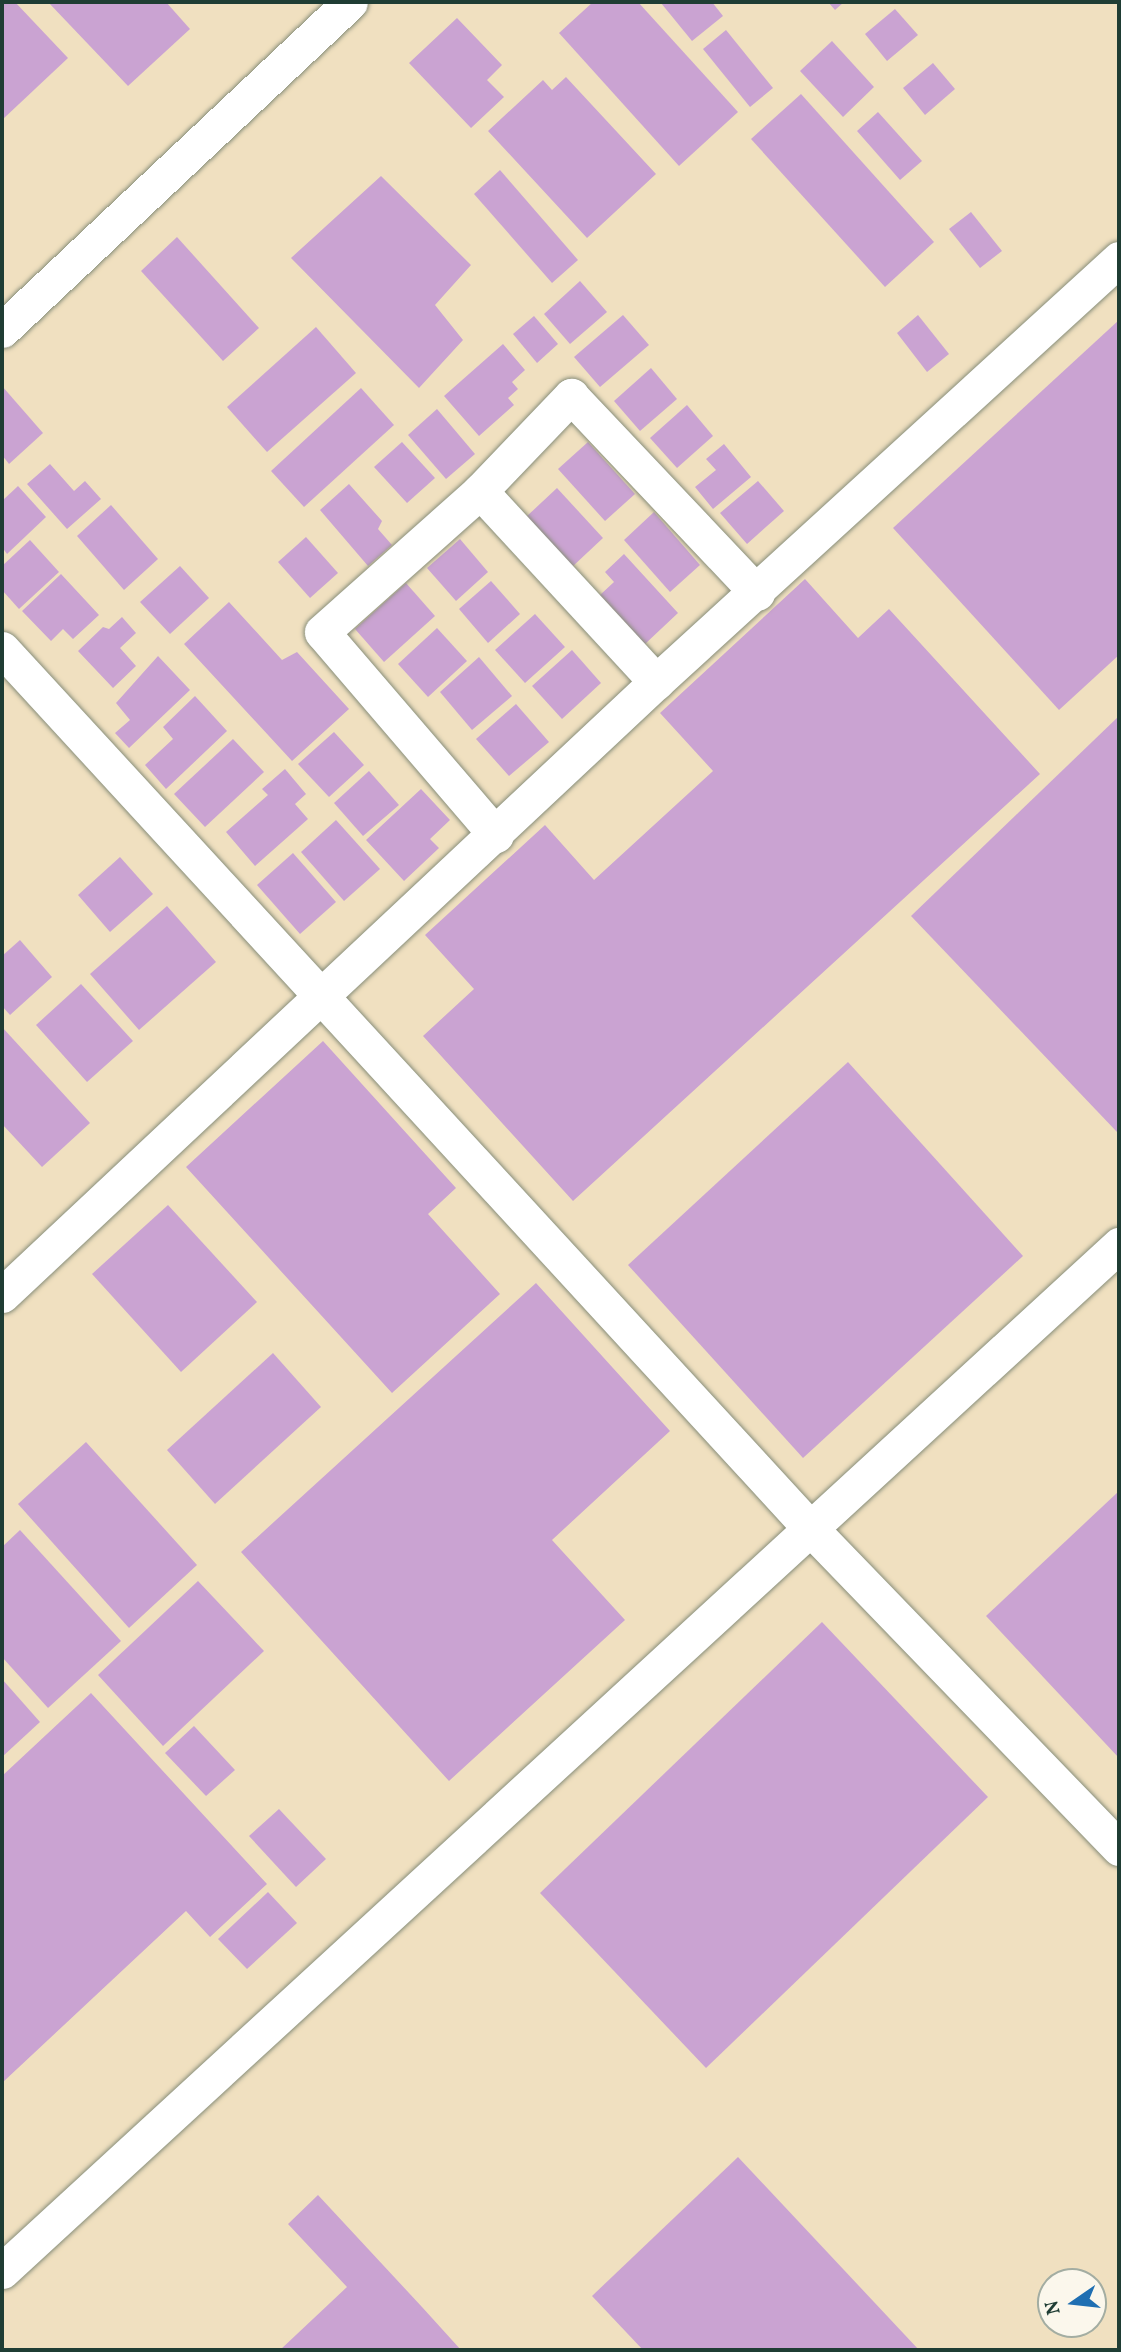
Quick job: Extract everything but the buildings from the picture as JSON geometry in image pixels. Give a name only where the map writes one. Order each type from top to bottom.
[{"type":"street","points":[[2,330],[350,2]]},
{"type":"street","points":[[2,1295],[496,835],[656,682],[757,593],[1119,259]]},
{"type":"street","points":[[496,835],[322,632],[480,491],[570,396],[757,593]]},
{"type":"street","points":[[480,491],[656,682]]},
{"type":"street","points":[[2,649],[323,995],[810,1528],[1119,1848]]},
{"type":"street","points":[[2,2271],[1119,1245]]}]
